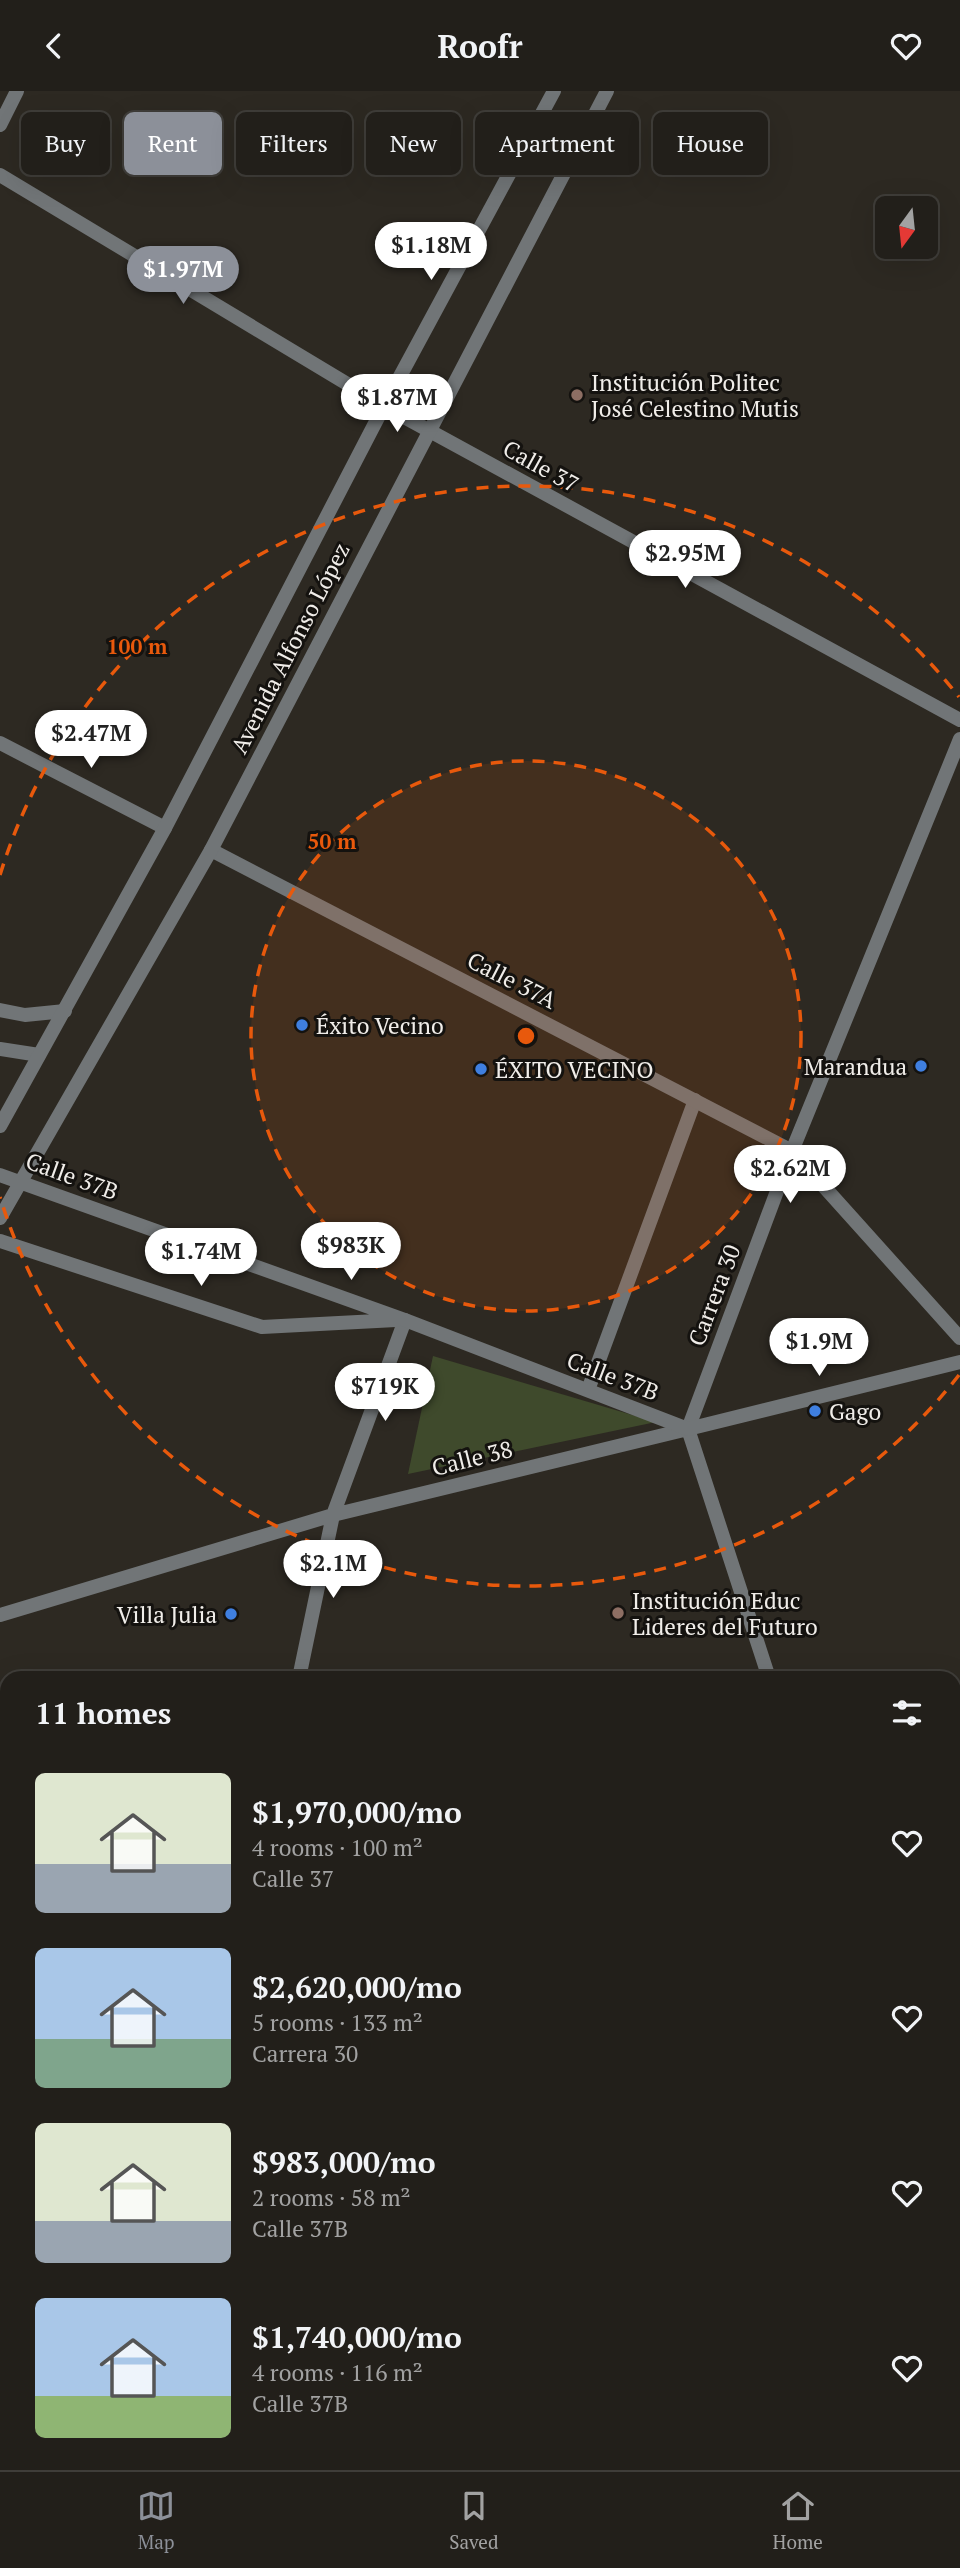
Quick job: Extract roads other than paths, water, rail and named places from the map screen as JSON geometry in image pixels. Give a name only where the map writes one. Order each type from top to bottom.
[{"type":"street","points":[[0,125],[17,91]]},
{"type":"street","name":"Avenida Alfonso López","points":[[0,1126],[165,828],[384,406],[554,91]]},
{"type":"street","name":"Avenida Alfonso López","points":[[0,1218],[211,850],[607,91]]},
{"type":"street","name":"Calle 37","points":[[0,176],[384,406],[960,720]]},
{"type":"street","name":"Carrera 30","points":[[688,1429],[792,1151],[960,739]]},
{"type":"street","points":[[0,743],[165,828]]},
{"type":"street","name":"Calle 37A","points":[[211,850],[792,1151]]},
{"type":"street","points":[[0,1010],[25,1015],[65,1011]]},
{"type":"street","points":[[0,1049],[40,1055]]},
{"type":"street","points":[[588,1390],[695,1100]]},
{"type":"street","points":[[792,1151],[960,1338]]},
{"type":"street","name":"Calle 37B","points":[[0,1175],[405,1320],[688,1429]]},
{"type":"street","name":"Calle 37B","points":[[0,1241],[262,1327],[405,1320]]},
{"type":"street","points":[[300,1671],[333,1515],[405,1320]]},
{"type":"street","name":"Calle 38","points":[[0,1615],[333,1515],[960,1362]]},
{"type":"street","points":[[688,1429],[767,1671]]},
{"type":"place","name":"Institución Politec José Celestino Mutis","points":[[577,395]]},
{"type":"place","name":"Éxito Vecino","points":[[302,1025]]},
{"type":"place","name":"Marandua","points":[[921,1066]]},
{"type":"place","name":"ÉXITO VECINO","points":[[481,1069]]},
{"type":"place","name":"Gago","points":[[815,1411]]},
{"type":"place","name":"Institución Educ Lideres del Futuro","points":[[618,1613]]},
{"type":"place","name":"Villa Julia","points":[[231,1614]]}]
